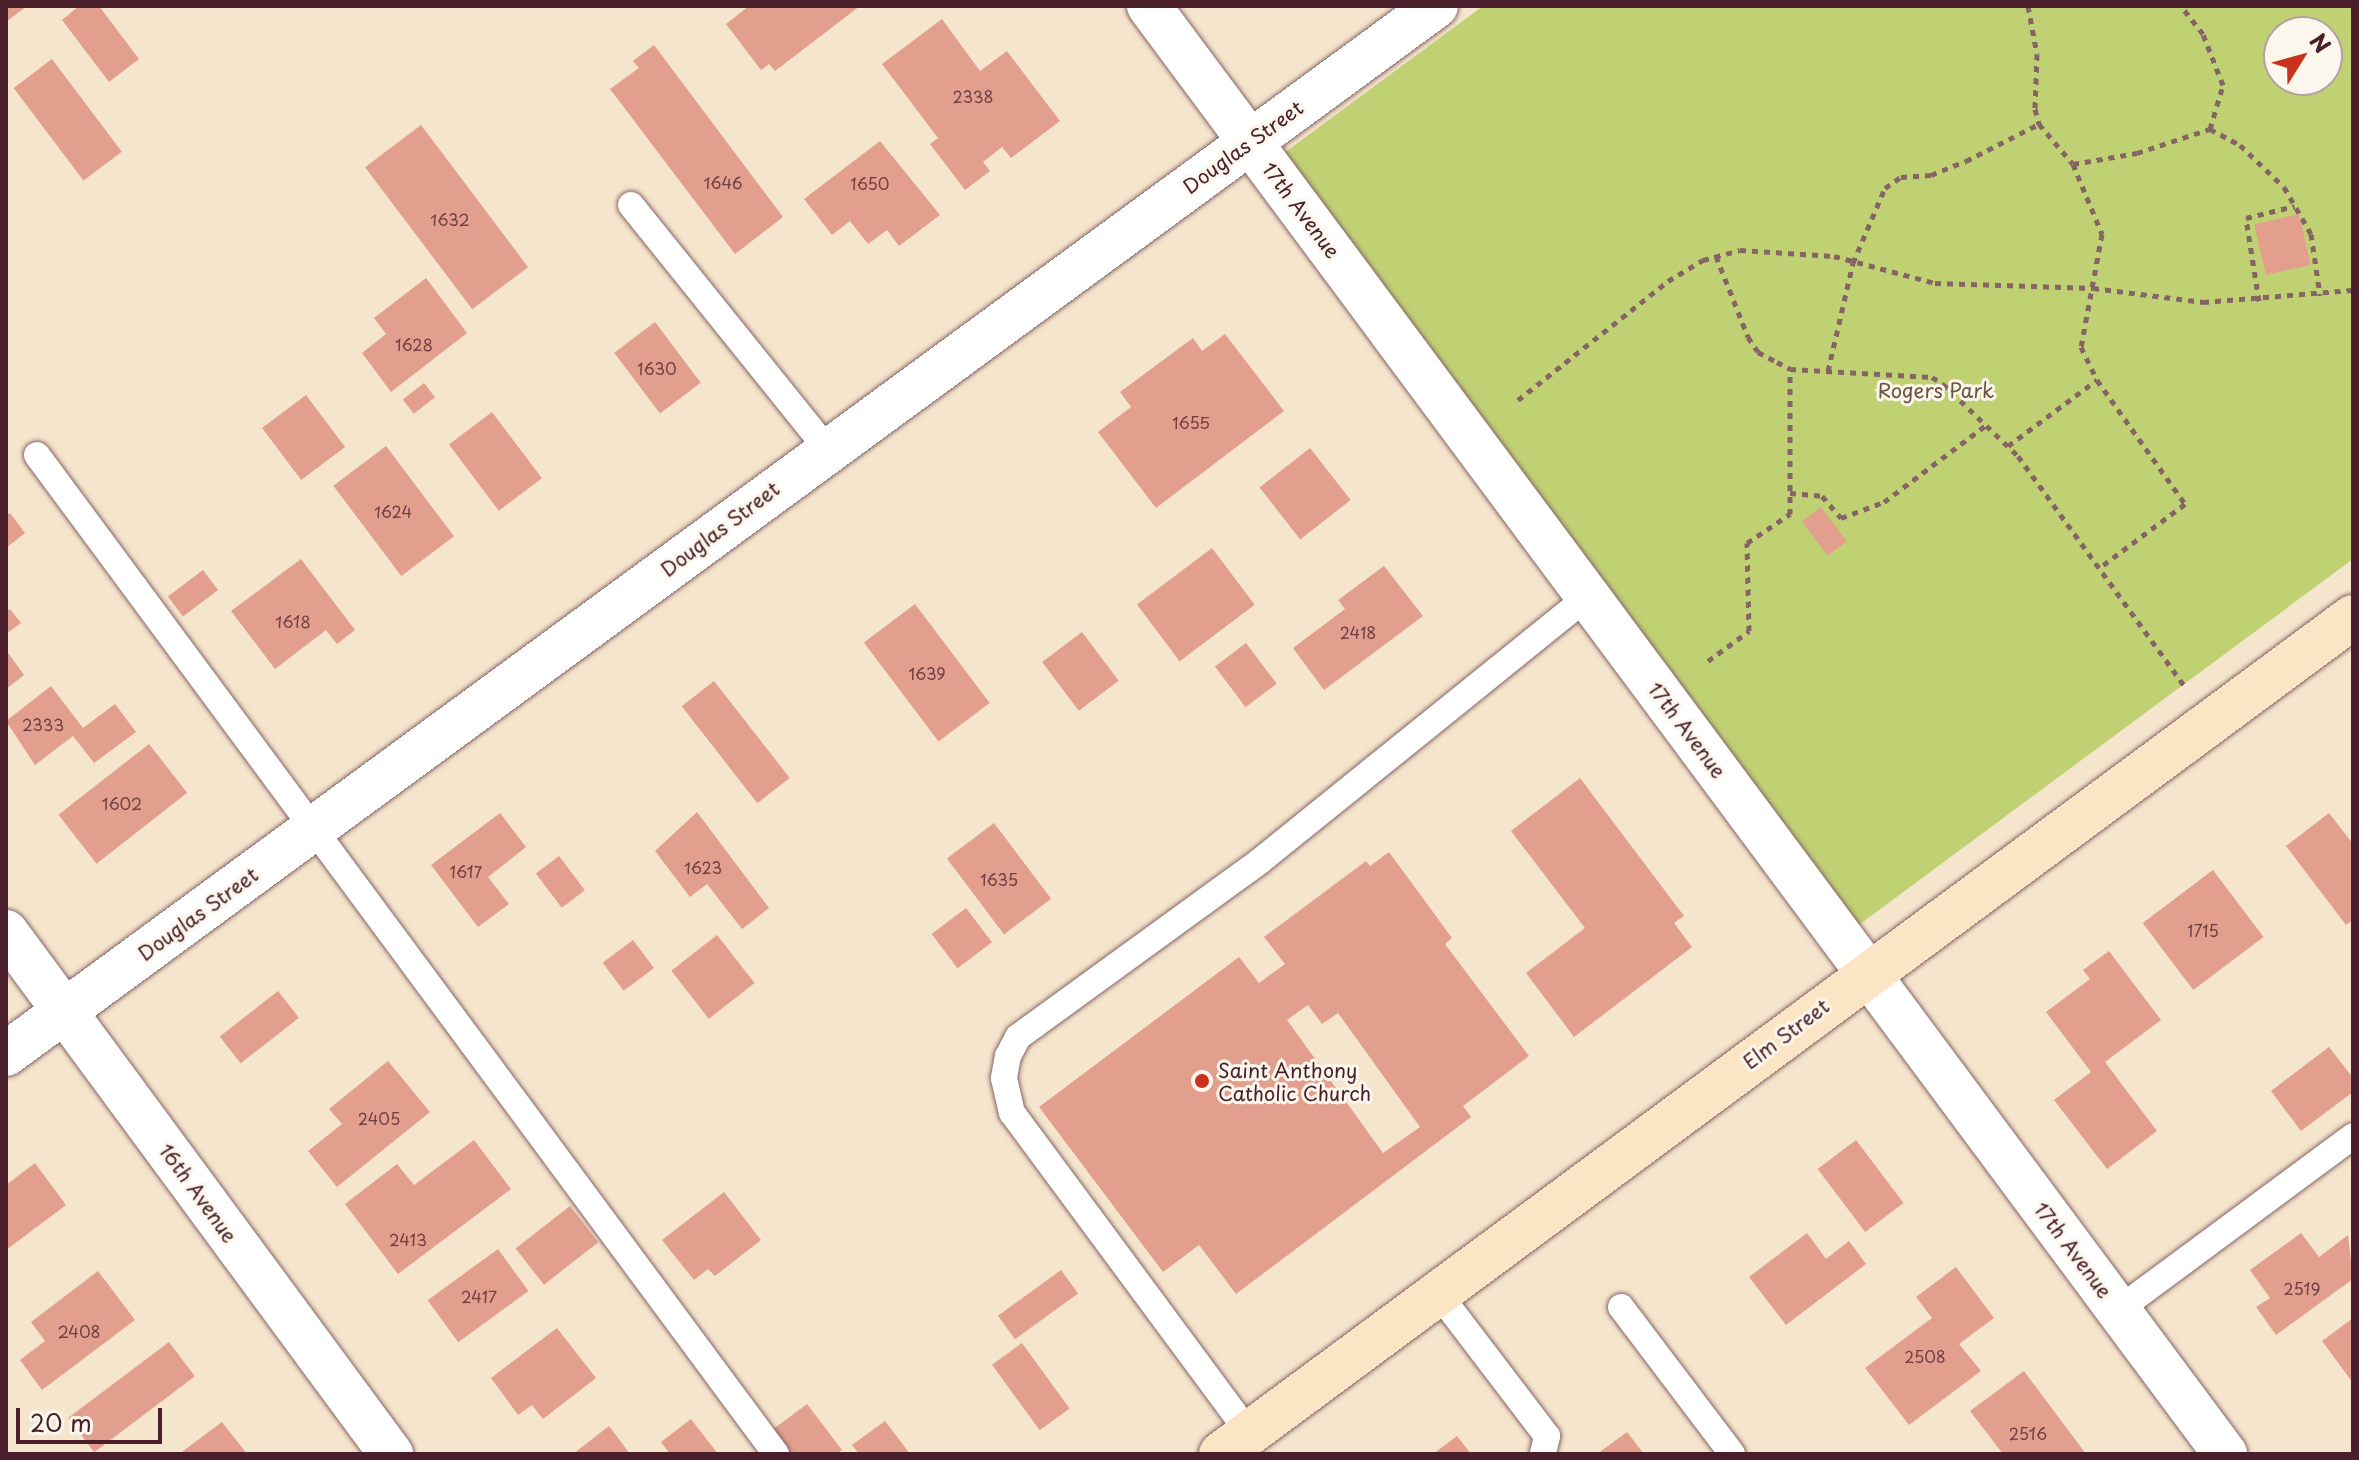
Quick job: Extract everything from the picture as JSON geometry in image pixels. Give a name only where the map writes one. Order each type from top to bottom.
[{"type":"street","name":"17th Avenue","points":[[1149,6],[2225,1454]]},
{"type":"street","name":"Douglas Street","points":[[6,1054],[827,449],[1436,6]]},
{"type":"street","name":"Elm Street","points":[[1235,1443],[2353,617]]},
{"type":"street","name":"16th Avenue","points":[[6,932],[391,1454]]},
{"type":"lane","points":[[631,205],[827,449]]},
{"type":"lane","points":[[37,455],[776,1454]]},
{"type":"lane","points":[[1235,1443],[1012,1113],[1004,1078],[1008,1056],[1018,1037],[1260,861],[1588,596]]},
{"type":"lane","points":[[2118,1310],[2353,1136]]},
{"type":"lane","points":[[1438,1293],[1547,1436],[1543,1454]]},
{"type":"lane","points":[[1621,1307],[1732,1454]]},
{"type":"path","points":[[2028,6],[2037,54],[2035,109],[2039,124],[2073,164],[2102,234],[2081,347],[2097,380],[2185,504],[2099,568]]},
{"type":"path","points":[[2181,6],[2203,34],[2223,85],[2210,129]]},
{"type":"path","points":[[1828,371],[1853,263],[1885,188],[1901,177],[1931,175],[1966,161],[2039,124]]},
{"type":"path","points":[[2073,164],[2137,153],[2210,129]]},
{"type":"path","points":[[2210,129],[2264,167],[2296,206],[2311,234],[2320,295]]},
{"type":"path","points":[[2259,301],[2246,218],[2296,206]]},
{"type":"path","points":[[1518,400],[1668,281],[1716,256],[1783,251],[1853,263],[1935,283],[2093,288],[2203,302],[2259,301],[2353,290]]},
{"type":"path","points":[[1716,256],[1748,337],[1758,352],[1790,369],[1932,377],[1986,425],[2008,446],[2211,722]]},
{"type":"path","points":[[1708,661],[1749,631],[1747,543],[1790,514],[1790,369]]},
{"type":"path","points":[[2008,446],[2097,380]]},
{"type":"path","points":[[1790,493],[1822,496],[1841,518],[1884,502],[1986,425]]},
{"type":"green space","name":"Rogers Park","points":[[1483,6],[2353,6],[2353,559],[1856,927],[1284,153]]},
{"type":"building","points":[[6,6],[27,6],[6,22]]},
{"type":"building","points":[[79,6],[99,6],[139,59],[109,82],[62,20]]},
{"type":"building","points":[[749,6],[860,6],[775,71],[769,64],[761,70],[726,24]]},
{"type":"building","points":[[942,19],[980,71],[1007,51],[1060,121],[1011,158],[1002,147],[983,162],[990,171],[965,190],[930,144],[938,138],[882,64]]},
{"type":"building","points":[[654,45],[783,217],[735,254],[610,89],[639,68],[633,61]]},
{"type":"building","points":[[52,59],[122,152],[83,181],[14,88]]},
{"type":"building","points":[[421,125],[528,267],[472,309],[365,167]]},
{"type":"building","points":[[880,141],[940,215],[899,246],[887,230],[868,244],[850,221],[832,235],[804,199]]},
{"type":"building","points":[[2299,214],[2311,265],[2266,275],[2254,224]]},
{"type":"building","points":[[426,278],[467,333],[391,392],[362,353],[386,334],[374,318]]},
{"type":"building","points":[[655,322],[701,383],[660,413],[614,353]]},
{"type":"building","points":[[1225,334],[1284,411],[1156,508],[1098,432],[1131,407],[1120,392],[1193,338],[1202,351]]},
{"type":"building","points":[[424,383],[435,397],[414,414],[403,400]]},
{"type":"building","points":[[306,395],[345,447],[301,480],[262,428]]},
{"type":"building","points":[[492,412],[542,478],[499,511],[449,444]]},
{"type":"building","points":[[386,446],[454,536],[401,576],[333,486]]},
{"type":"building","points":[[1310,448],[1351,500],[1300,539],[1260,487]]},
{"type":"building","points":[[1821,507],[1847,541],[1828,556],[1802,521]]},
{"type":"building","points":[[10,513],[25,533],[6,548],[6,516]]},
{"type":"building","points":[[1212,548],[1255,605],[1180,661],[1137,605]]},
{"type":"building","points":[[301,559],[355,630],[337,644],[326,630],[275,669],[231,611]]},
{"type":"building","points":[[1384,566],[1423,616],[1324,690],[1293,648],[1345,609],[1338,600]]},
{"type":"building","points":[[203,570],[218,590],[183,616],[168,596]]},
{"type":"building","points":[[915,604],[990,703],[939,742],[864,643]]},
{"type":"building","points":[[10,609],[21,623],[6,634],[6,612]]},
{"type":"building","points":[[1082,632],[1119,681],[1079,711],[1042,662]]},
{"type":"building","points":[[1246,643],[1277,684],[1246,707],[1215,666]]},
{"type":"building","points":[[6,650],[24,675],[6,689]]},
{"type":"building","points":[[714,681],[790,778],[757,803],[682,706]]},
{"type":"building","points":[[51,686],[83,728],[115,704],[136,732],[94,763],[73,736],[35,765],[6,721]]},
{"type":"building","points":[[149,744],[187,793],[97,864],[58,815]]},
{"type":"building","points":[[1580,778],[1684,916],[1674,923],[1692,947],[1574,1037],[1526,973],[1585,928],[1511,831]]},
{"type":"building","points":[[697,812],[769,908],[742,929],[707,884],[690,897],[655,851]]},
{"type":"building","points":[[500,813],[526,847],[488,877],[509,904],[478,927],[431,865]]},
{"type":"building","points":[[2329,813],[2353,844],[2353,920],[2346,925],[2286,846]]},
{"type":"building","points":[[994,823],[1051,899],[1004,934],[947,859]]},
{"type":"building","name":"Saint Anthony Catholic Church","points":[[1389,852],[1452,938],[1445,944],[1529,1056],[1463,1106],[1471,1117],[1236,1294],[1199,1245],[1163,1272],[1039,1107],[1239,957],[1259,983],[1285,964],[1264,937],[1366,861],[1370,866]],"holes":[[[1308,1005],[1322,1024],[1338,1013],[1420,1127],[1383,1153],[1287,1020]]]},
{"type":"building","points":[[559,856],[585,890],[562,908],[536,873]]},
{"type":"building","points":[[2213,870],[2264,937],[2193,990],[2143,923]]},
{"type":"building","points":[[966,908],[992,942],[958,968],[932,934]]},
{"type":"building","points":[[717,935],[755,983],[709,1019],[671,971]]},
{"type":"building","points":[[633,940],[654,968],[624,991],[603,963]]},
{"type":"building","points":[[2109,951],[2161,1020],[2105,1062],[2157,1131],[2107,1169],[2054,1100],[2091,1072],[2046,1012],[2090,979],[2083,970]]},
{"type":"building","points":[[278,991],[299,1018],[241,1063],[220,1037]]},
{"type":"building","points":[[2329,1047],[2353,1078],[2353,1092],[2301,1131],[2271,1091]]},
{"type":"building","points":[[388,1061],[430,1112],[337,1187],[308,1151],[342,1124],[329,1109]]},
{"type":"building","points":[[474,1140],[511,1189],[398,1274],[345,1204],[397,1164],[414,1185]]},
{"type":"building","points":[[1856,1140],[1904,1203],[1865,1232],[1818,1169]]},
{"type":"building","points":[[35,1163],[66,1205],[6,1250],[6,1185]]},
{"type":"building","points":[[724,1192],[761,1240],[715,1276],[708,1269],[694,1280],[662,1240]]},
{"type":"building","points":[[570,1206],[598,1242],[544,1285],[516,1248]]},
{"type":"building","points":[[1807,1233],[1826,1259],[1849,1241],[1866,1264],[1786,1325],[1749,1277]]},
{"type":"building","points":[[2301,1233],[2319,1257],[2348,1235],[2353,1279],[2276,1335],[2256,1307],[2270,1298],[2250,1270]]},
{"type":"building","points":[[498,1249],[529,1291],[458,1342],[428,1300]]},
{"type":"building","points":[[1956,1267],[1994,1318],[1959,1344],[1981,1371],[1909,1425],[1865,1368],[1932,1318],[1916,1297]]},
{"type":"building","points":[[1061,1270],[1078,1293],[1015,1339],[998,1316]]},
{"type":"building","points":[[98,1271],[135,1320],[42,1390],[20,1360],[45,1341],[31,1322]]},
{"type":"building","points":[[2353,1318],[2353,1383],[2322,1341]]},
{"type":"building","points":[[557,1328],[596,1378],[543,1419],[532,1405],[518,1415],[491,1378]]},
{"type":"building","points":[[169,1342],[195,1376],[94,1452],[68,1418]]},
{"type":"building","points":[[1022,1343],[1070,1409],[1040,1430],[992,1365]]},
{"type":"building","points":[[2024,1371],[2086,1454],[2003,1454],[1970,1411]]},
{"type":"building","points":[[807,1404],[842,1450],[836,1454],[791,1454],[772,1430]]},
{"type":"building","points":[[691,1419],[718,1454],[670,1454],[661,1442]]},
{"type":"building","points":[[885,1421],[910,1454],[859,1454],[852,1445]]},
{"type":"building","points":[[222,1422],[247,1454],[179,1454]]},
{"type":"building","points":[[609,1426],[630,1454],[573,1454]]},
{"type":"building","points":[[1627,1432],[1644,1454],[1597,1454]]},
{"type":"building","points":[[1457,1436],[1471,1454],[1433,1454]]},
{"type":"place","name":"Saint Anthony Catholic Church","points":[[1202,1081]]}]
